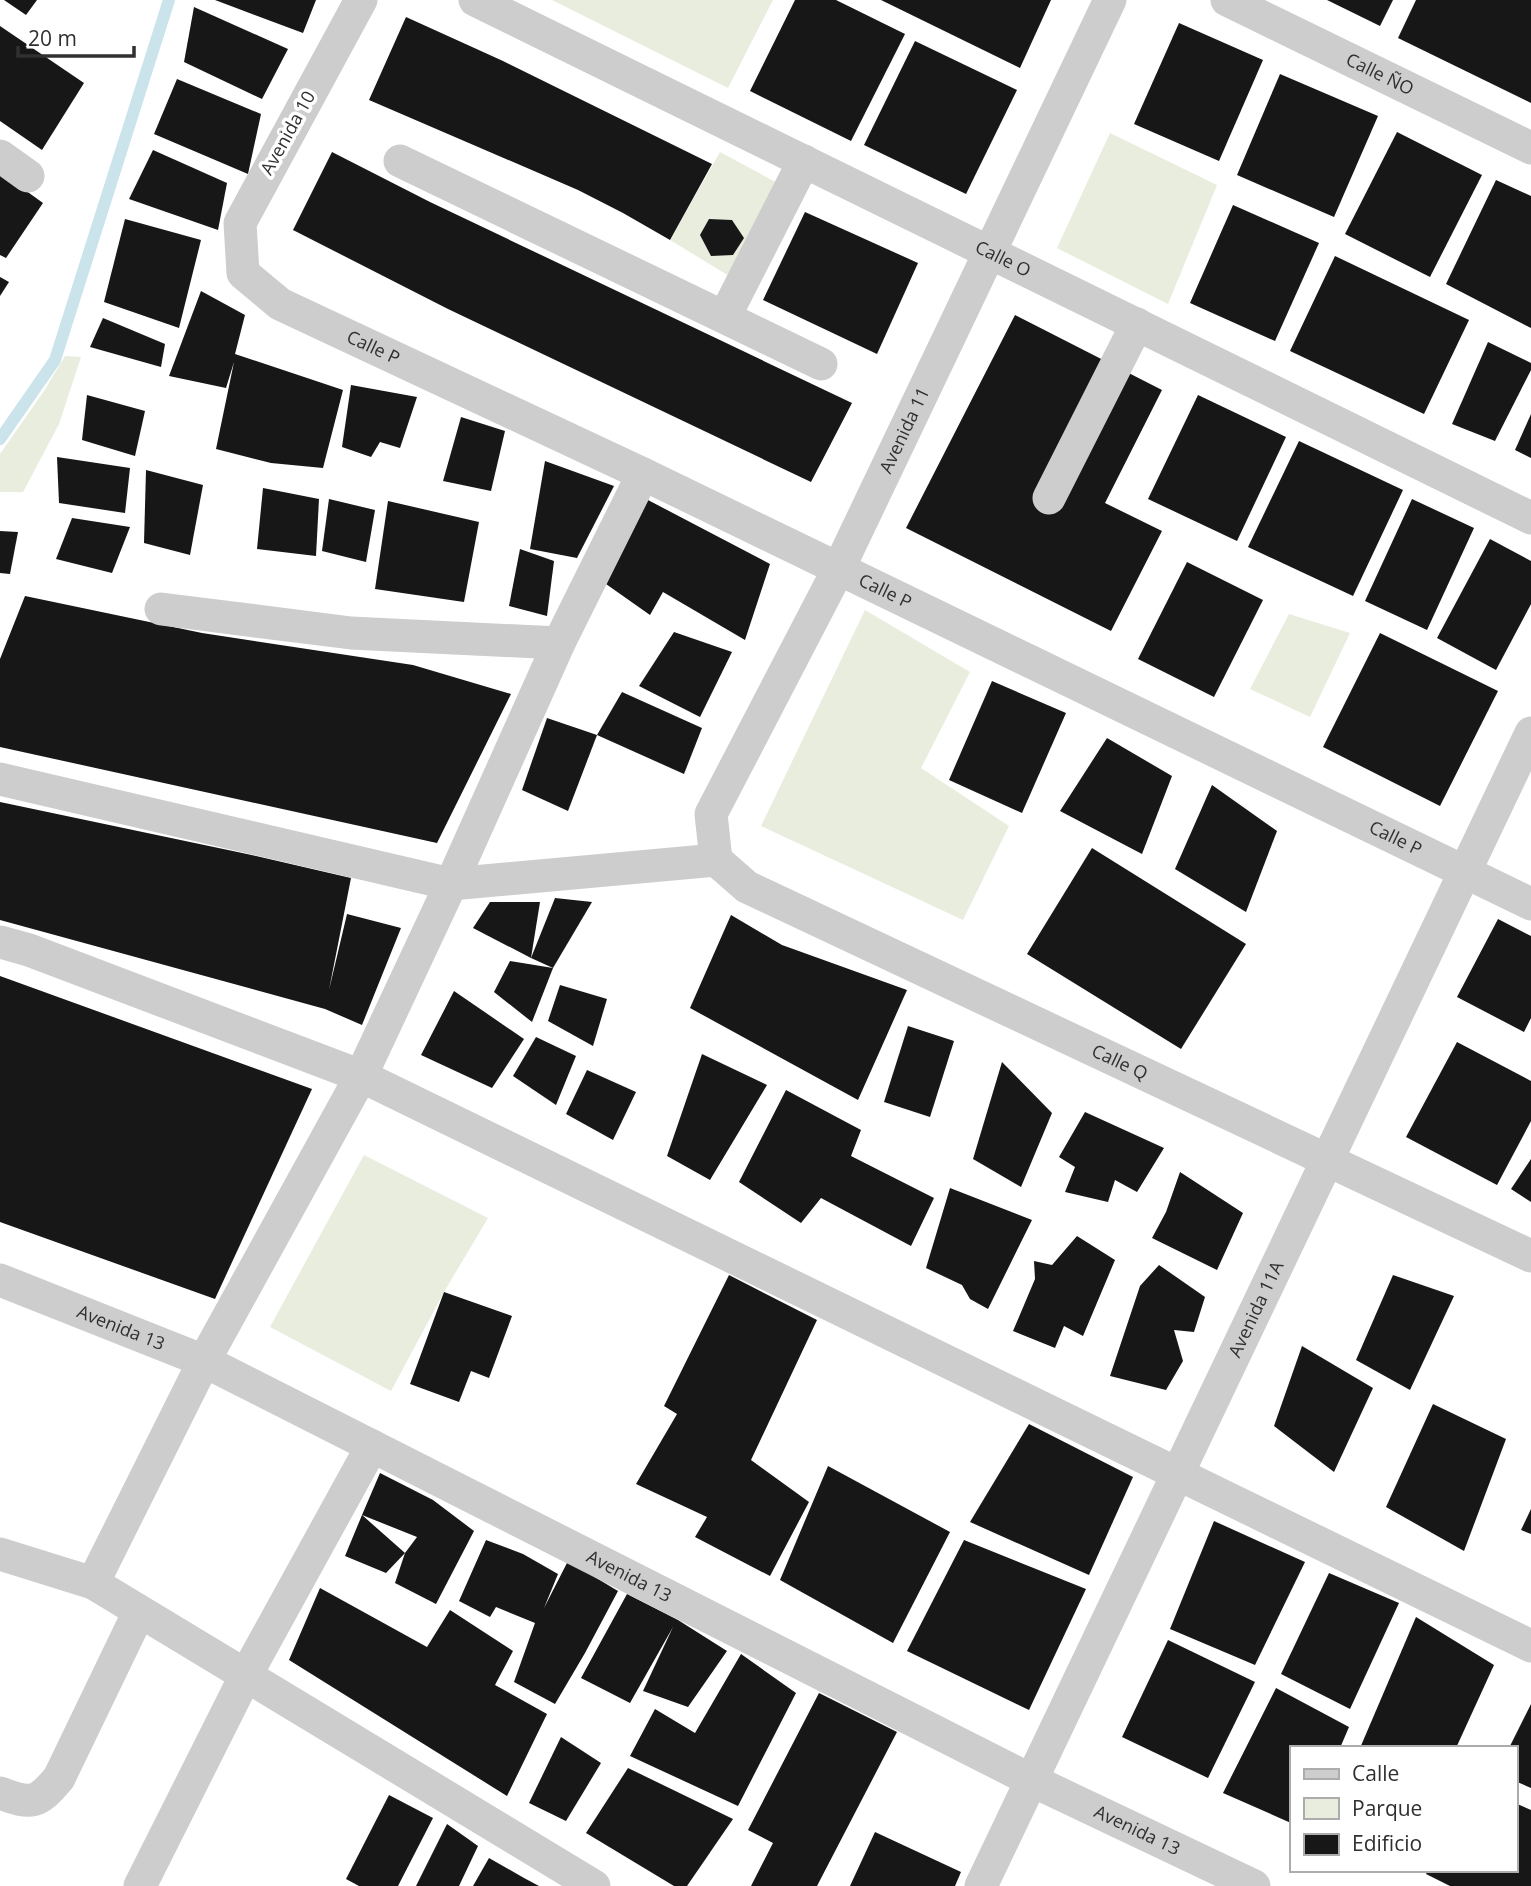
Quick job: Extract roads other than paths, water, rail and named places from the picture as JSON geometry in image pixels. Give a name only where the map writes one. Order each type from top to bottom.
[{"type":"street","name":"Avenida 10","points":[[243,273],[240,223],[361,0]]},
{"type":"street","name":"Calle O","points":[[475,0],[1531,518]]},
{"type":"street","name":"Avenida 11","points":[[716,860],[711,814],[839,568],[1110,0]]},
{"type":"street","name":"Calle ÑO","points":[[1227,0],[1531,148]]},
{"type":"street","points":[[0,156],[28,176]]},
{"type":"street","points":[[400,161],[821,363]]},
{"type":"street","points":[[725,316],[804,161]]},
{"type":"street","name":"Calle P","points":[[243,273],[280,304],[839,568],[1531,904]]},
{"type":"street","points":[[1049,498],[1137,324]]},
{"type":"street","points":[[93,1583],[204,1361],[361,1076],[559,643],[643,474]]},
{"type":"street","points":[[161,609],[351,633],[559,643]]},
{"type":"street","name":"Avenida 11A","points":[[981,1886],[1531,733]]},
{"type":"street","points":[[0,779],[451,884],[716,860]]},
{"type":"street","name":"Calle Q","points":[[716,860],[747,887],[1531,1256]]},
{"type":"street","points":[[0,942],[29,950],[361,1076],[1531,1646]]},
{"type":"street","name":"Avenida 13","points":[[0,1280],[204,1361],[1031,1780],[1254,1886]]},
{"type":"street","points":[[140,1886],[246,1675],[372,1447]]},
{"type":"street","points":[[0,1554],[93,1583],[594,1886]]},
{"type":"street","points":[[0,1793],[21,1801],[42,1798],[59,1778],[139,1612]]},
{"type":"waterway","points":[[0,439],[55,360],[169,0]]}]
